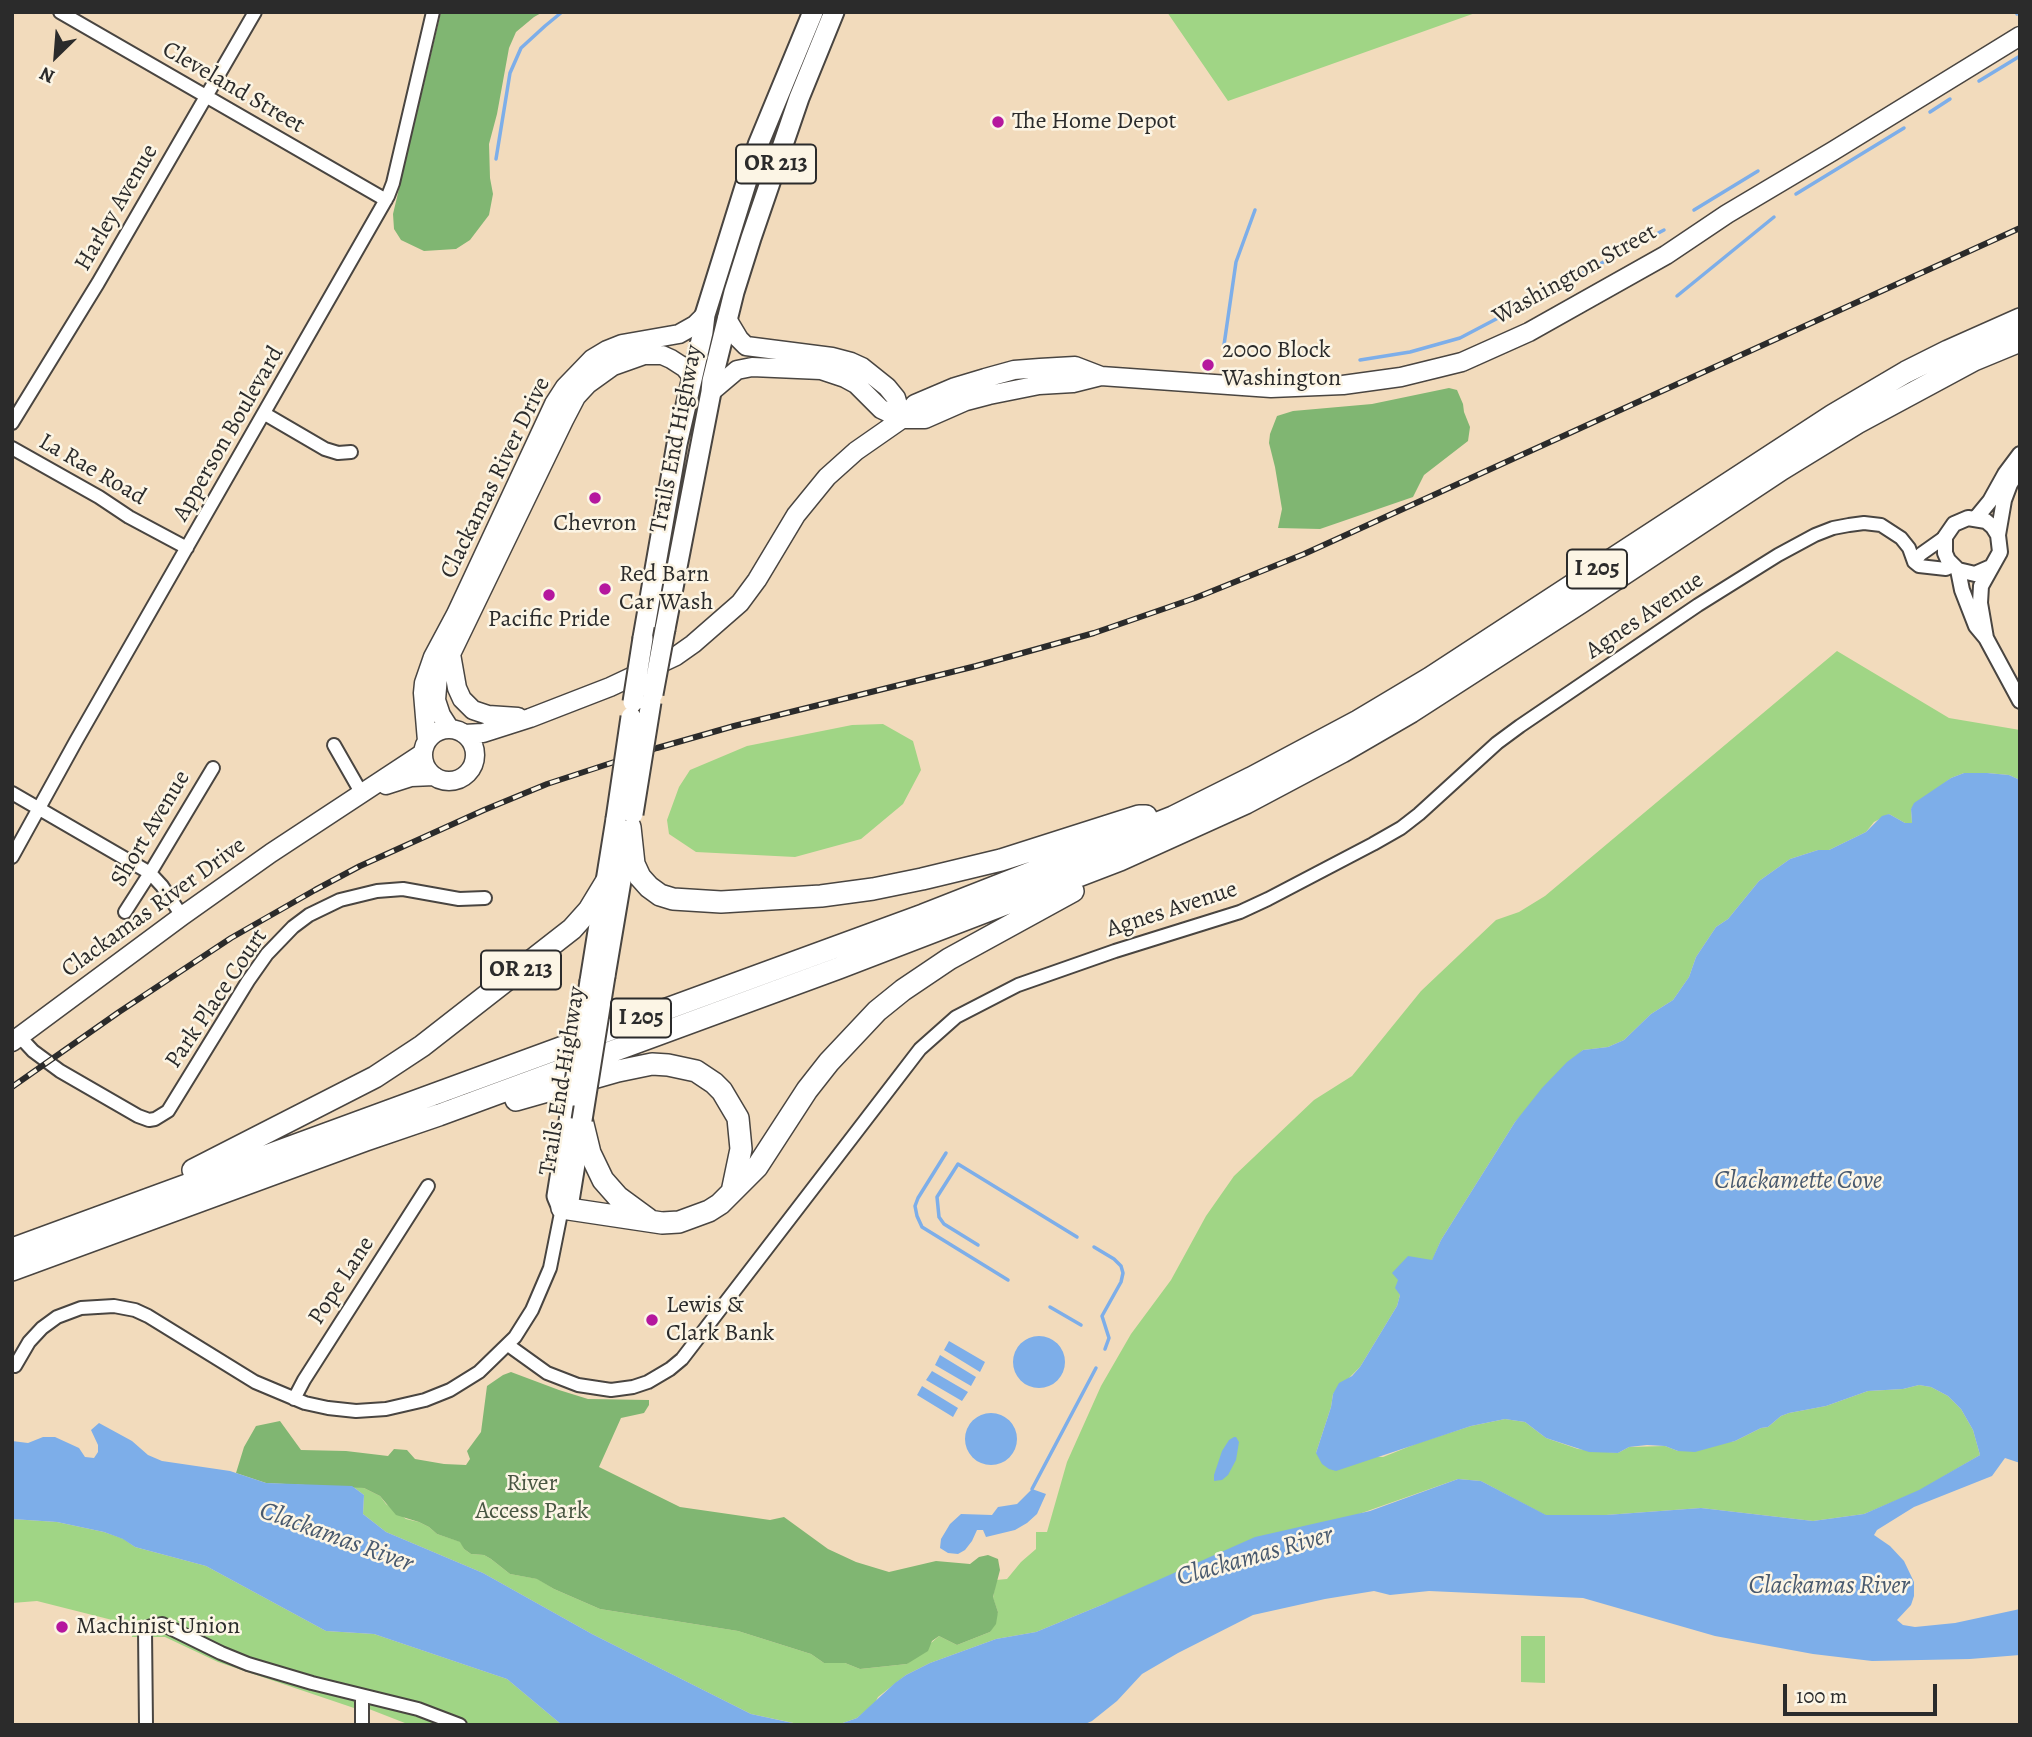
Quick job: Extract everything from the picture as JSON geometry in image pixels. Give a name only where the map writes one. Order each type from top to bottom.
[{"type":"highway","name":"Trails End Highway","points":[[562,1208],[569,1200],[575,1122],[597,979],[626,820],[642,704],[643,638],[677,444],[705,315],[758,145],[813,12]]},
{"type":"highway","name":"Trails End Highway","points":[[642,704],[665,629],[712,381],[727,319],[751,238],[799,98],[834,12]]},
{"type":"highway","name":"I 205","points":[[12,1249],[923,915],[1172,817],[1358,721],[1420,684],[1772,454],[1875,391],[1948,351],[2020,319]]},
{"type":"highway","name":"I 205","points":[[12,1270],[839,968],[1068,881],[1164,841],[1246,803],[1375,733],[1846,430],[1974,360],[2020,341]]},
{"type":"highway","points":[[626,820],[634,864],[649,887],[660,895],[673,899],[721,901],[821,896],[873,889],[1001,860],[1139,816],[1172,817]]},
{"type":"highway","name":"Trails End Highway","points":[[597,979],[606,882],[626,820]]},
{"type":"highway","points":[[562,1208],[662,1223],[692,1219],[709,1212],[757,1167],[807,1090],[829,1062],[862,1025],[894,997],[948,959],[1164,841]]},
{"type":"highway","name":"OR 213","points":[[107,1214],[341,1095],[422,1046],[572,929],[583,919],[606,882]]},
{"type":"highway","points":[[439,1115],[497,1106],[618,1071],[652,1065],[684,1067],[696,1071],[714,1083],[729,1101],[738,1118],[741,1149],[732,1192]]},
{"type":"highway","points":[[575,1122],[603,1180],[618,1197],[650,1221]]},
{"type":"main road","name":"Washington Street","points":[[457,732],[483,733],[530,718],[610,687],[676,656],[740,603],[796,515],[827,477],[856,451],[902,419],[925,419],[966,401],[1011,389],[1073,383],[1101,376],[1271,388],[1343,385],[1401,377],[1462,362],[1529,332],[1665,255],[1727,214],[2020,36]]},
{"type":"main road","name":"Clackamas River Drive","points":[[692,377],[685,368],[671,359],[662,355],[645,355],[613,366],[587,384],[576,397],[438,676],[436,700],[441,715],[473,747],[474,763],[464,776],[449,781],[434,776],[425,766],[424,683],[433,657],[456,614],[554,404],[565,387],[592,359],[622,344],[679,334],[705,315]]},
{"type":"main road","points":[[727,319],[746,346],[832,357],[862,367],[896,398],[902,419]]},
{"type":"main road","points":[[711,392],[737,370],[752,367],[821,370],[856,384],[881,409],[902,419]]},
{"type":"main road","points":[[451,654],[457,688],[462,699],[473,710],[488,715],[530,718]]},
{"type":"main road","name":"Washington Street","points":[[475,755],[488,744],[518,729],[530,718]]},
{"type":"main road","name":"Clackamas River Drive","points":[[16,1039],[182,916],[271,853],[362,794],[425,747],[437,732],[457,732]]},
{"type":"main road","name":"Clackamas River Drive","points":[[362,794],[411,777],[434,776]]},
{"type":"street","name":"Cleveland Street","points":[[60,12],[386,200]]},
{"type":"street","name":"Harley Avenue","points":[[12,423],[98,283],[255,12]]},
{"type":"street","name":"Apperson Boulevard","points":[[12,857],[386,200],[393,183],[433,12]]},
{"type":"street","points":[[265,414],[325,449],[338,453],[351,452]]},
{"type":"street","name":"La Rae Road","points":[[12,448],[187,548]]},
{"type":"street","points":[[1976,518],[2020,454]]},
{"type":"street","points":[[1986,638],[1981,586],[2000,552],[1998,535],[2007,491],[2020,468]]},
{"type":"street","points":[[1991,566],[1975,574],[1956,568],[1919,566],[1914,562],[1961,520],[1976,518],[1986,521],[1998,535]]},
{"type":"street","name":"Agnes Avenue","points":[[508,1345],[547,1373],[578,1385],[623,1389],[656,1378],[682,1359],[920,1049],[956,1017],[1018,985],[1115,950],[1240,912],[1373,844],[1409,822],[1497,743],[1520,726],[1698,605],[1815,535],[1849,525],[1881,525],[1901,538],[1909,548],[1914,562]]},
{"type":"street","points":[[1945,537],[1945,553],[1956,568],[1969,612],[2020,701]]},
{"type":"street","points":[[334,745],[362,794]]},
{"type":"street","name":"Short Avenue","points":[[125,912],[213,768]]},
{"type":"street","points":[[12,793],[150,873],[182,916]]},
{"type":"street","name":"Park Place Court","points":[[16,1039],[60,1071],[138,1116],[155,1119],[168,1111],[247,981],[267,954],[309,915],[340,900],[377,891],[403,889],[460,899],[485,898]]},
{"type":"street","name":"Pope Lane","points":[[294,1399],[428,1186]]},
{"type":"street","points":[[15,1366],[29,1342],[57,1317],[81,1308],[114,1306],[148,1316],[237,1372],[294,1399],[342,1410],[399,1407],[425,1400],[463,1383],[483,1370],[508,1345],[531,1310],[550,1268],[562,1208]]},
{"type":"street","points":[[146,1725],[145,1630],[155,1624],[165,1625],[241,1661],[270,1671],[431,1713],[460,1725]]},
{"type":"street","points":[[362,1696],[362,1725]]},
{"type":"green space","points":[[441,12],[543,12],[516,32],[509,48],[489,144],[493,194],[489,215],[470,240],[456,249],[424,251],[401,240],[394,229],[393,214]]},
{"type":"green space","points":[[1167,12],[1478,12],[1228,101]]},
{"type":"green space","points":[[1449,388],[1457,390],[1463,404],[1470,427],[1468,441],[1424,475],[1413,497],[1320,529],[1278,528],[1282,509],[1269,443],[1277,416],[1293,411],[1372,404]]},
{"type":"green space","points":[[1837,651],[1949,718],[2020,730],[2020,780],[2009,775],[1987,773],[1964,773],[1951,778],[1911,809],[1912,823],[1905,823],[1889,814],[1874,822],[1866,832],[1829,850],[1818,850],[1790,859],[1759,881],[1728,919],[1716,927],[1696,957],[1689,977],[1673,1000],[1651,1014],[1624,1040],[1608,1047],[1583,1050],[1515,1122],[1441,1240],[1432,1261],[1398,1280],[1400,1295],[1397,1306],[1360,1367],[1333,1394],[1316,1453],[1383,1457],[1471,1426],[1505,1419],[1525,1422],[1546,1438],[1578,1449],[1618,1453],[1629,1447],[1665,1446],[1678,1451],[1735,1441],[1768,1427],[1781,1416],[1826,1406],[1868,1391],[1903,1389],[1919,1385],[1931,1387],[1948,1396],[1961,1409],[1973,1430],[1980,1455],[1919,1491],[1864,1514],[1813,1521],[1701,1508],[1606,1515],[1545,1515],[1481,1481],[1458,1479],[1104,1604],[1036,1632],[996,1639],[930,1663],[906,1675],[857,1718],[837,1725],[803,1725],[751,1714],[592,1634],[483,1573],[386,1532],[363,1514],[364,1495],[352,1486],[364,1488],[380,1496],[406,1519],[419,1522],[437,1534],[461,1542],[464,1549],[471,1554],[484,1555],[510,1574],[538,1579],[600,1609],[738,1631],[811,1654],[824,1663],[845,1663],[860,1669],[907,1664],[939,1636],[957,1645],[990,1632],[998,1612],[993,1598],[996,1580],[1007,1579],[1036,1549],[1036,1532],[1047,1532],[1067,1462],[1101,1386],[1131,1334],[1171,1280],[1206,1216],[1234,1176],[1314,1100],[1352,1076],[1421,991],[1496,920],[1519,912],[1545,896]]},
{"type":"green space","points":[[883,724],[913,741],[921,770],[903,804],[861,839],[795,857],[696,852],[669,834],[667,820],[679,787],[690,770],[747,746],[852,725]]},
{"type":"green space","name":"River Access Park","points":[[511,1372],[588,1399],[649,1400],[644,1413],[621,1418],[599,1467],[680,1507],[770,1520],[784,1517],[828,1549],[856,1562],[889,1572],[936,1561],[970,1564],[979,1557],[988,1555],[998,1559],[1000,1570],[993,1597],[998,1612],[996,1624],[990,1632],[957,1645],[939,1636],[932,1641],[928,1651],[907,1664],[860,1669],[845,1663],[824,1663],[811,1654],[738,1631],[600,1609],[537,1579],[510,1574],[484,1555],[471,1554],[460,1542],[437,1534],[419,1522],[396,1515],[380,1496],[364,1488],[266,1483],[236,1473],[244,1447],[256,1426],[280,1421],[301,1450],[388,1456],[394,1449],[407,1450],[415,1459],[466,1465],[470,1459],[467,1451],[481,1432],[487,1386]]},
{"type":"green space","points":[[12,1519],[57,1522],[104,1532],[124,1539],[135,1547],[206,1566],[326,1631],[374,1634],[507,1679],[562,1725],[410,1725],[369,1709],[354,1708],[218,1662],[165,1637],[132,1637],[132,1625],[37,1601],[12,1603]]},
{"type":"green space","points":[[1521,1636],[1545,1636],[1545,1683],[1521,1682]]},
{"type":"water","name":"Clackamette Cove","points":[[1964,773],[2009,775],[2020,780],[2020,1463],[2005,1458],[1992,1476],[1914,1507],[1877,1530],[1874,1535],[1890,1546],[1904,1561],[1914,1582],[1911,1605],[1897,1620],[1903,1625],[1915,1627],[1955,1623],[2020,1609],[2020,1655],[1872,1661],[1813,1654],[1715,1636],[1583,1598],[1429,1591],[1390,1595],[1374,1591],[1253,1615],[1142,1674],[1117,1701],[1083,1725],[837,1725],[857,1718],[895,1683],[930,1663],[996,1639],[1036,1632],[1255,1537],[1370,1511],[1458,1479],[1481,1481],[1546,1515],[1606,1515],[1701,1508],[1813,1521],[1864,1514],[1919,1490],[1980,1455],[1973,1430],[1961,1409],[1948,1396],[1931,1387],[1919,1385],[1903,1389],[1868,1391],[1826,1406],[1789,1413],[1768,1427],[1735,1441],[1695,1452],[1647,1445],[1629,1447],[1618,1453],[1589,1452],[1546,1438],[1525,1422],[1505,1419],[1471,1426],[1336,1471],[1322,1464],[1316,1453],[1333,1394],[1339,1383],[1352,1376],[1360,1367],[1397,1306],[1400,1295],[1395,1288],[1398,1280],[1392,1273],[1408,1256],[1432,1260],[1441,1240],[1515,1122],[1542,1088],[1583,1050],[1608,1047],[1624,1040],[1651,1014],[1673,1000],[1689,977],[1696,957],[1716,927],[1728,919],[1759,881],[1790,859],[1818,850],[1829,850],[1866,832],[1882,816],[1889,814],[1905,823],[1912,823],[1911,809],[1914,803],[1951,778]]},
{"type":"water","points":[[1039,1336],[1058,1343],[1065,1362],[1058,1381],[1039,1388],[1020,1381],[1013,1362],[1020,1343]]},
{"type":"water","points":[[949,1341],[985,1362],[980,1372],[944,1350]]},
{"type":"water","points":[[940,1355],[976,1377],[971,1386],[935,1365]]},
{"type":"water","points":[[932,1371],[968,1392],[962,1401],[926,1380]]},
{"type":"water","points":[[922,1386],[958,1408],[953,1417],[917,1395]]},
{"type":"water","points":[[991,1413],[1010,1420],[1017,1439],[1010,1458],[991,1465],[972,1458],[965,1439],[972,1420]]},
{"type":"water","name":"Clackamas River","points":[[99,1423],[162,1461],[230,1471],[266,1483],[352,1486],[364,1495],[363,1514],[386,1532],[483,1573],[592,1634],[751,1714],[802,1725],[562,1725],[507,1679],[374,1634],[326,1631],[206,1566],[135,1547],[104,1532],[57,1522],[12,1519],[12,1441],[28,1443],[43,1437],[55,1437],[79,1448],[85,1457],[94,1458],[98,1445],[91,1430]]},
{"type":"water","points":[[1234,1437],[1239,1442],[1236,1460],[1228,1475],[1222,1480],[1214,1481],[1222,1451]]},
{"type":"water","points":[[1032,1489],[1046,1494],[1037,1514],[1027,1523],[1015,1530],[986,1537],[983,1530],[977,1530],[965,1550],[958,1554],[948,1553],[940,1548],[941,1539],[950,1524],[961,1514],[992,1515],[998,1507],[1017,1504]]},
{"type":"waterway","points":[[496,159],[510,73],[521,48],[562,12]]},
{"type":"waterway","points":[[1979,81],[2020,56]]},
{"type":"waterway","points":[[1930,112],[1950,99]]},
{"type":"waterway","points":[[1796,194],[1904,128]]},
{"type":"waterway","points":[[1694,210],[1758,171]]},
{"type":"waterway","points":[[1224,345],[1236,262],[1255,210]]},
{"type":"waterway","points":[[1677,296],[1774,217]]},
{"type":"waterway","points":[[1530,301],[1664,230]]},
{"type":"waterway","points":[[1360,360],[1410,352],[1460,338],[1500,317]]},
{"type":"waterway","points":[[946,1153],[915,1206],[922,1227],[1008,1280]]},
{"type":"waterway","points":[[978,1245],[944,1224],[939,1217],[937,1197],[958,1164],[1077,1237]]},
{"type":"waterway","points":[[1094,1247],[1114,1259],[1121,1266],[1123,1273],[1121,1282],[1102,1316],[1109,1338],[1105,1349]]},
{"type":"waterway","points":[[1050,1307],[1081,1325]]},
{"type":"waterway","points":[[1032,1489],[1096,1368]]},
{"type":"railway","points":[[12,1087],[231,938],[360,866],[484,810],[547,784],[657,748],[734,726],[976,666],[1094,633],[1195,598],[1304,554],[2020,228]]},
{"type":"place","name":"The Home Depot","points":[[998,122]]},
{"type":"place","name":"2000 Block Washington","points":[[1208,365]]},
{"type":"place","name":"Chevron","points":[[595,498]]},
{"type":"place","name":"Red Barn Car Wash","points":[[605,589]]},
{"type":"place","name":"Pacific Pride","points":[[549,595]]},
{"type":"place","name":"Lewis & Clark Bank","points":[[652,1320]]},
{"type":"place","name":"Machinist Union","points":[[62,1627]]}]
